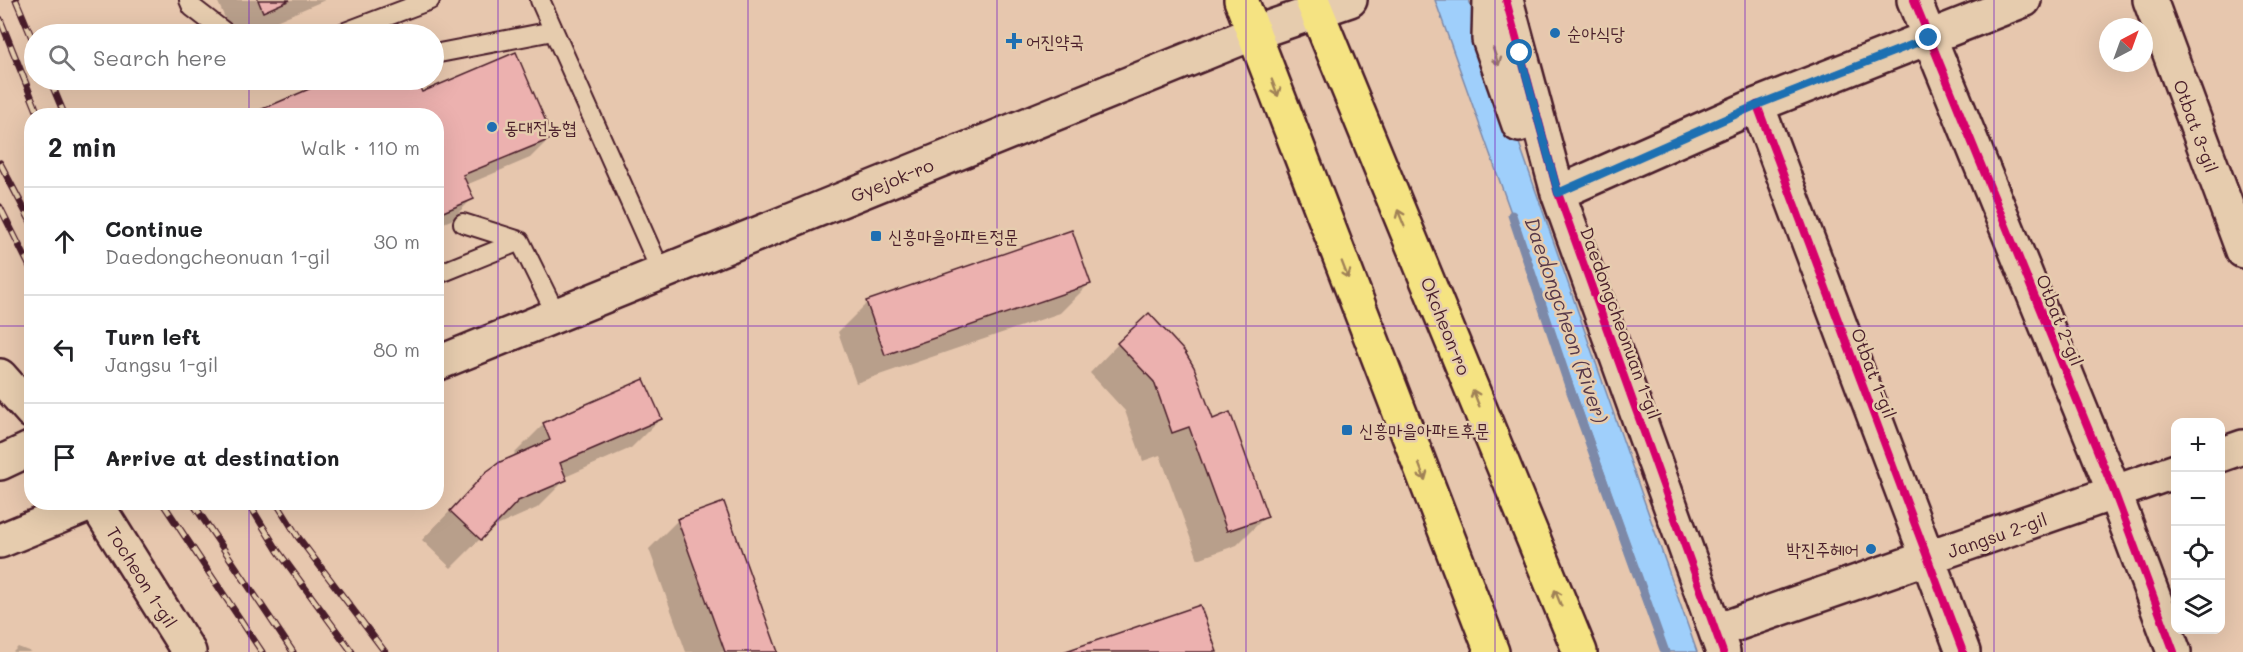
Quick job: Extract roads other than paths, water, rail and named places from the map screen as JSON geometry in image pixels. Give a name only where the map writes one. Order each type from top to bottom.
[{"type":"main road","points":[[1241,0],[1492,652]]},
{"type":"main road","name":"Okcheon-ro","points":[[1314,6],[1580,652]]},
{"type":"street","name":"Gyejok-ro","points":[[444,361],[1254,33],[1314,6],[1350,0]]},
{"type":"street","name":"Daedongcheonuan 1-gil","points":[[1490,0],[1489,39],[1713,645]]},
{"type":"street","name":"Daedongcheonuan 1-gil","points":[[1506,0],[1558,193],[1713,645]]},
{"type":"street","name":"Otbat 2-gil","points":[[1914,0],[2115,494],[2174,652]]},
{"type":"street","points":[[1558,193],[1757,105],[2024,0]]},
{"type":"street","name":"Otbat 3-gil","points":[[2150,0],[2243,251]]},
{"type":"street","name":"Otbat 1-gil","points":[[1757,105],[1963,652]]},
{"type":"street","points":[[0,376],[24,403]]},
{"type":"street","points":[[2225,453],[2243,447]]},
{"type":"street","points":[[0,463],[24,452]]},
{"type":"street","name":"Jangsu 2-gil","points":[[1713,645],[1928,559],[2172,472]]},
{"type":"street","points":[[0,541],[100,511]]},
{"type":"street","name":"Tocheon 1-gil","points":[[100,511],[189,652]]},
{"type":"lane","points":[[189,0],[192,7],[214,24]]},
{"type":"lane","points":[[366,24],[430,0]]},
{"type":"lane","points":[[540,0],[662,274]]},
{"type":"lane","points":[[444,52],[553,31]]},
{"type":"lane","points":[[463,224],[520,241],[557,316]]},
{"type":"lane","points":[[444,272],[520,241]]},
{"type":"water","points":[[1435,0],[1469,0],[1697,652],[1668,652]]},
{"type":"waterway","name":"Daedongcheon (River)","points":[[1512,215],[1571,392],[1665,652]]},
{"type":"railway","points":[[16,0],[26,24]]},
{"type":"railway","points":[[0,19],[24,79]]},
{"type":"railway","points":[[29,90],[36,108]]},
{"type":"railway","points":[[54,90],[62,108]]},
{"type":"railway","points":[[0,163],[24,209]]},
{"type":"railway","points":[[0,207],[24,255]]},
{"type":"railway","points":[[167,510],[262,652]]},
{"type":"railway","points":[[197,510],[293,652]]},
{"type":"railway","points":[[253,510],[278,551],[352,652]]},
{"type":"railway","points":[[281,510],[298,537],[385,652]]},
{"type":"place","name":"순아식당","points":[[1555,33]]},
{"type":"place","name":"어진약국","points":[[1014,41]]},
{"type":"place","name":"동대전농협","points":[[492,127]]},
{"type":"place","name":"신흥마을아파트정문","points":[[876,236]]},
{"type":"place","name":"신흥마을아파트후문","points":[[1347,430]]},
{"type":"place","name":"박진주헤어","points":[[1871,549]]}]
